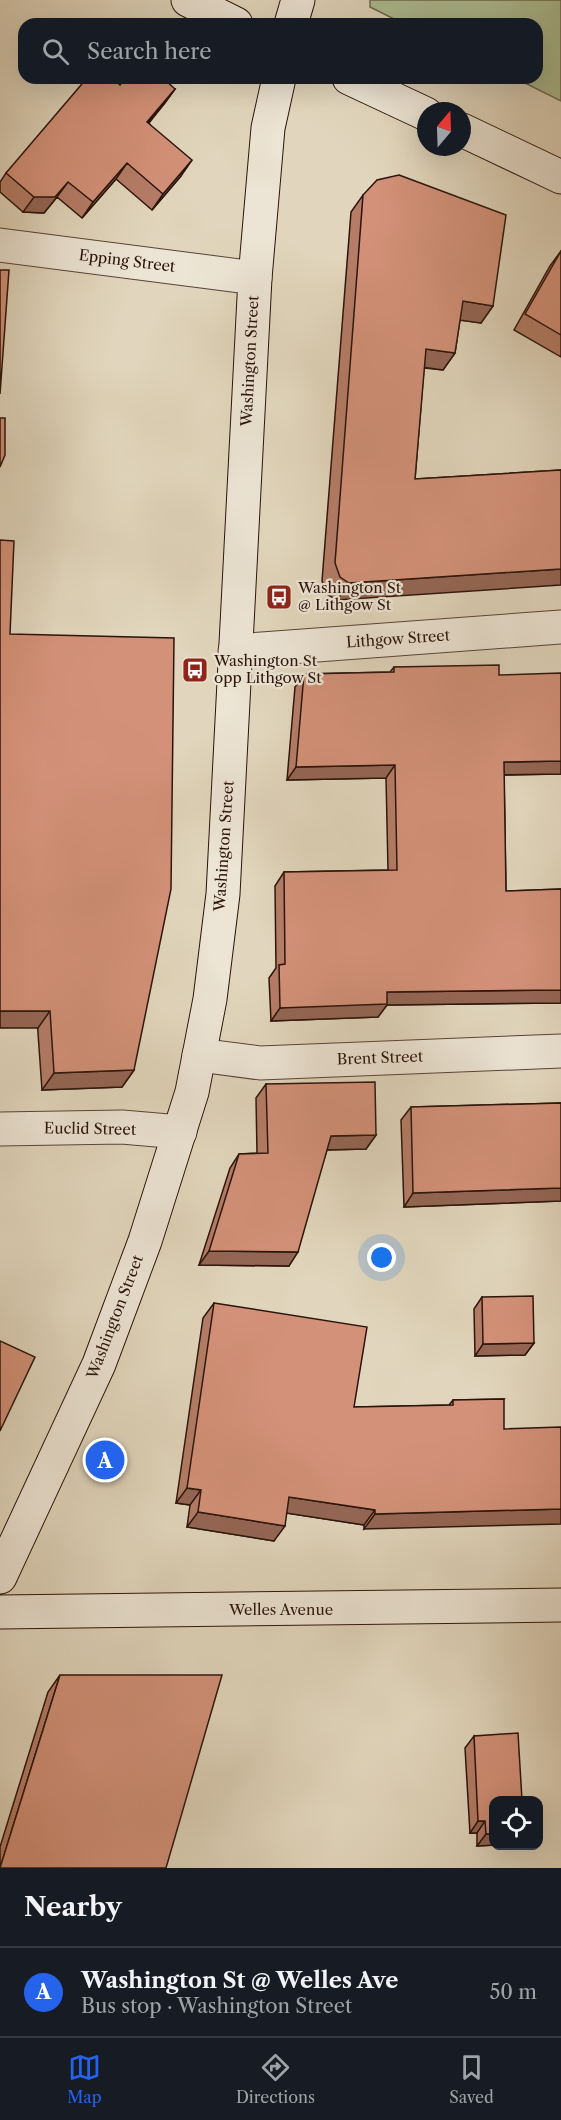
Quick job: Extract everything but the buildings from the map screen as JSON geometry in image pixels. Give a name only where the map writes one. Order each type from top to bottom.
[{"type":"main road","points":[[188,0],[224,18]]},
{"type":"main road","points":[[293,18],[298,0]]},
{"type":"main road","name":"Washington Street","points":[[0,1576],[99,1364],[145,1241],[192,1092],[210,999],[223,894],[255,278],[268,128],[278,84]]},
{"type":"main road","points":[[362,84],[417,110]]},
{"type":"main road","points":[[471,134],[561,177]]},
{"type":"main road","name":"Epping Street","points":[[0,245],[255,278]]},
{"type":"main road","name":"Lithgow Street","points":[[235,651],[561,627]]},
{"type":"main road","name":"Brent Street","points":[[199,1055],[260,1063],[561,1051]]},
{"type":"main road","name":"Euclid Street","points":[[0,1129],[122,1127],[180,1132]]},
{"type":"main road","name":"Welles Avenue","points":[[0,1612],[561,1605]]},
{"type":"green space","points":[[370,0],[561,0],[561,101],[527,84],[543,84],[543,18],[392,18],[370,7]]},
{"type":"place","name":"Washington St @ Lithgow St","points":[[279,597]]},
{"type":"place","name":"Washington St opp Lithgow St","points":[[195,670]]},
{"type":"place","name":"Washington St @ Welles Ave","points":[[105,1460]]}]
